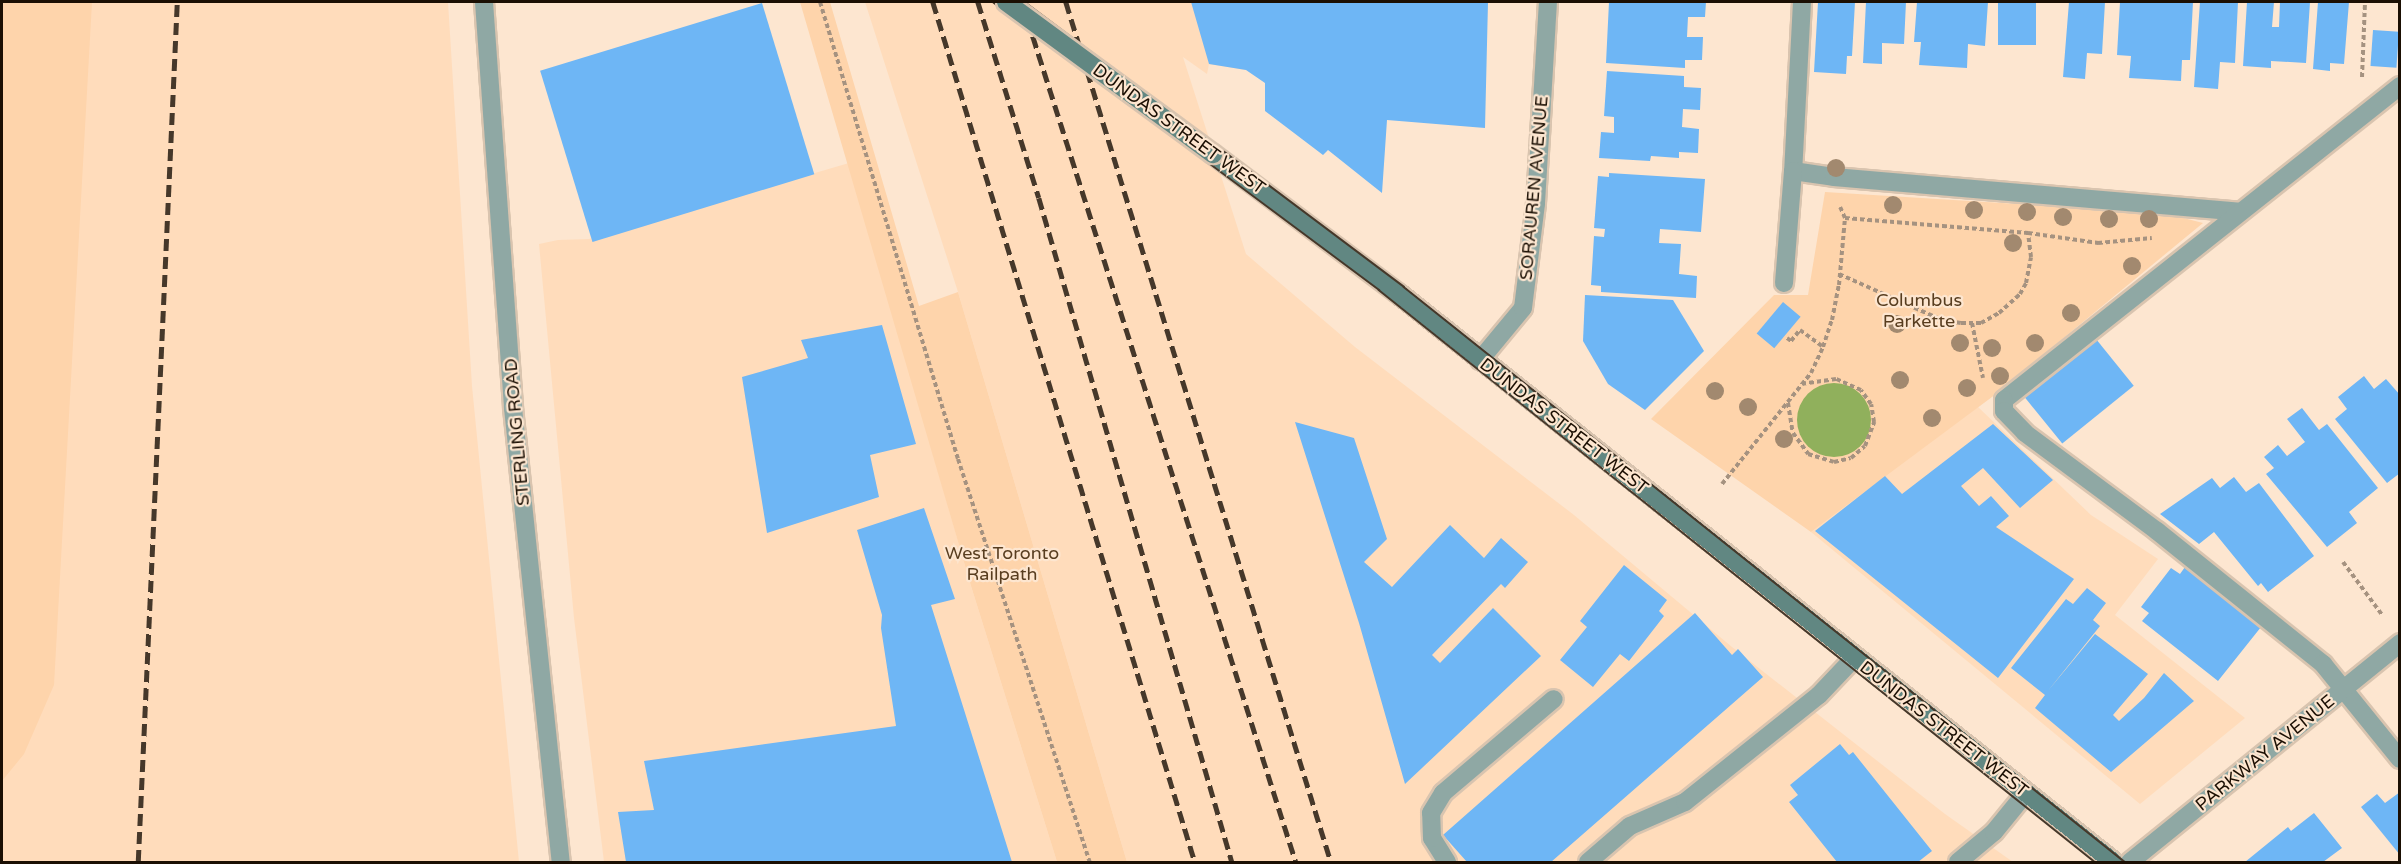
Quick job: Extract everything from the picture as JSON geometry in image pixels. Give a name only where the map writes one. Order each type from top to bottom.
[{"type":"main road","name":"DUNDAS STREET WEST","points":[[1006,2],[1399,294],[2113,862]]},
{"type":"street","name":"STERLING ROAD","points":[[484,2],[513,408],[561,862]]},
{"type":"street","name":"SORAUREN AVENUE","points":[[1480,360],[1523,308],[1536,203],[1548,2]]},
{"type":"street","points":[[1784,283],[1793,171],[1802,2]]},
{"type":"street","points":[[2400,86],[2004,400],[2004,411],[2025,433],[2157,531],[2323,664],[2400,759]]},
{"type":"street","points":[[1793,171],[1834,177],[2239,212]]},
{"type":"street","name":"PARKWAY AVENUE","points":[[2130,862],[2400,644]]},
{"type":"street","points":[[1588,862],[1630,826],[1685,802],[1819,695],[1854,658]]},
{"type":"street","points":[[1447,862],[1432,838],[1431,813],[1443,793],[1554,699]]},
{"type":"street","points":[[1958,862],[1994,832],[2025,794]]},
{"type":"path","points":[[820,2],[958,459],[1090,862]]},
{"type":"path","points":[[2360,117],[2365,2]]},
{"type":"path","points":[[1722,484],[1802,384],[1823,347],[1832,320],[1845,218],[1833,193],[1834,177]]},
{"type":"path","points":[[1845,218],[2028,233],[2098,243],[2164,236]]},
{"type":"path","points":[[1839,274],[1924,313],[1961,323],[1990,319],[2020,294],[2030,271],[2028,233]]},
{"type":"path","points":[[1972,322],[1983,378],[2004,400]]},
{"type":"path","points":[[1787,338],[1791,342],[1800,330],[1823,347]]},
{"type":"path","points":[[1788,402],[1793,432],[1808,454],[1834,462],[1851,458],[1865,446],[1874,422],[1871,404],[1861,390],[1836,379],[1802,384]]},
{"type":"path","points":[[2343,562],[2383,616]]},
{"type":"shaded area","points":[[2,2],[448,2],[472,386],[519,862],[2,862]]},
{"type":"shaded area","points":[[865,2],[1488,2],[1487,18],[1246,70],[1209,64],[1207,74],[1183,57],[1246,254],[1355,347],[1574,515],[1732,647],[1945,814],[2013,862],[1127,862],[958,292]]},
{"type":"shaded area","points":[[849,163],[971,586],[1057,862],[604,862],[574,618],[539,244],[558,240],[589,239]]},
{"type":"shaded area","points":[[1827,383],[1841,383],[1855,389],[1865,399],[1871,413],[1871,427],[1865,441],[1855,451],[1841,457],[1827,457],[1813,451],[1803,441],[1797,427],[1797,413],[1803,399],[1813,389]]},
{"type":"shaded area","points":[[1978,407],[2091,515],[2158,559],[2115,615],[2245,718],[2140,804],[1811,532]]},
{"type":"green space","points":[[2,2],[92,2],[54,685],[24,754],[2,781]]},
{"type":"green space","name":"West Toronto Railpath","points":[[800,2],[830,2],[919,306],[958,292],[1127,862],[1057,862],[971,586]]},
{"type":"green space","name":"Columbus Parkette","points":[[1825,192],[2164,213],[2203,223],[1992,397],[1811,532],[1651,419],[1774,295],[1808,295]]},
{"type":"building","points":[[1191,2],[1488,2],[1485,128],[1387,120],[1382,193],[1328,150],[1323,155],[1265,111],[1265,83],[1246,70],[1209,64]]},
{"type":"building","points":[[1609,2],[1706,2],[1705,17],[1688,17],[1687,37],[1703,37],[1702,60],[1685,60],[1685,68],[1606,63]]},
{"type":"building","points":[[1818,2],[1855,2],[1852,56],[1847,56],[1846,74],[1814,72]]},
{"type":"building","points":[[1866,2],[1906,2],[1904,44],[1882,43],[1882,64],[1863,63]]},
{"type":"building","points":[[1917,2],[1988,2],[1985,46],[1968,44],[1967,68],[1919,65],[1921,42],[1914,42]]},
{"type":"building","points":[[1998,2],[2036,2],[2036,45],[1998,45]]},
{"type":"building","points":[[2069,2],[2105,2],[2102,54],[2087,53],[2085,79],[2063,77]]},
{"type":"building","points":[[2120,2],[2193,2],[2190,60],[2182,60],[2181,81],[2129,78],[2131,56],[2117,55]]},
{"type":"building","points":[[2200,2],[2238,2],[2235,63],[2220,62],[2218,89],[2194,87]]},
{"type":"building","points":[[2247,2],[2274,2],[2272,27],[2279,27],[2280,2],[2310,2],[2306,63],[2271,61],[2271,68],[2243,66]]},
{"type":"building","points":[[2318,2],[2349,2],[2344,64],[2330,63],[2330,71],[2313,69]]},
{"type":"building","points":[[762,3],[814,174],[592,242],[540,71]]},
{"type":"building","points":[[2373,30],[2399,32],[2396,68],[2370,66]]},
{"type":"building","points":[[1607,71],[1684,76],[1684,87],[1701,88],[1700,110],[1683,109],[1682,127],[1699,129],[1698,153],[1679,152],[1679,158],[1651,156],[1650,161],[1599,158],[1601,132],[1614,133],[1614,117],[1604,116]]},
{"type":"building","points":[[1609,173],[1705,179],[1701,232],[1660,229],[1659,243],[1681,244],[1679,274],[1697,276],[1696,298],[1601,292],[1601,286],[1591,285],[1594,236],[1604,237],[1605,229],[1594,228],[1598,176],[1609,177]]},
{"type":"building","points":[[1585,295],[1673,300],[1704,351],[1645,410],[1608,384],[1583,341]]},
{"type":"building","points":[[1783,302],[1801,317],[1774,348],[1757,333]]},
{"type":"building","points":[[882,325],[916,444],[870,455],[879,497],[767,533],[742,377],[808,358],[801,340]]},
{"type":"building","points":[[2096,339],[2134,386],[2062,444],[2025,397]]},
{"type":"building","points":[[2364,376],[2374,389],[2386,379],[2400,395],[2400,473],[2387,483],[2335,419],[2347,409],[2338,397]]},
{"type":"building","points":[[2302,408],[2319,430],[2327,424],[2378,488],[2349,512],[2357,523],[2327,547],[2266,474],[2274,468],[2264,457],[2278,445],[2287,456],[2305,442],[2287,419]]},
{"type":"building","points":[[1295,422],[1354,438],[1387,539],[1364,562],[1392,587],[1450,525],[1484,558],[1501,538],[1528,562],[1505,588],[1501,584],[1432,655],[1440,663],[1493,608],[1541,656],[1405,784],[1359,623]]},
{"type":"building","points":[[1993,424],[2053,480],[2020,508],[1983,468],[1961,486],[1979,506],[1991,496],[2009,516],[1996,527],[2074,579],[1998,678],[1815,531],[1885,476],[1902,494]]},
{"type":"building","points":[[2234,477],[2246,492],[2259,483],[2314,556],[2268,592],[2261,583],[2258,586],[2214,532],[2199,544],[2160,514],[2212,478],[2220,488]]},
{"type":"building","points":[[924,508],[955,599],[931,605],[1012,862],[626,862],[618,812],[654,810],[644,761],[896,726],[881,628],[882,615],[857,530]]},
{"type":"building","points":[[1624,565],[1667,600],[1659,611],[1664,616],[1629,661],[1620,654],[1593,687],[1560,660],[1587,627],[1580,621]]},
{"type":"building","points":[[2185,567],[2261,627],[2218,681],[2142,621],[2149,613],[2141,607],[2171,568],[2180,574]]},
{"type":"building","points":[[2087,588],[2106,603],[2093,620],[2100,626],[2047,692],[2095,634],[2148,674],[2113,715],[2119,721],[2144,698],[2164,673],[2194,701],[2111,772],[2035,708],[2045,695],[2011,668],[2066,599],[2073,604]]},
{"type":"building","points":[[1695,613],[1732,655],[1738,649],[1763,677],[1551,862],[1467,862],[1443,835]]},
{"type":"building","points":[[1840,744],[1849,755],[1853,752],[1932,851],[1918,862],[1837,862],[1789,802],[1798,795],[1790,785]]},
{"type":"building","points":[[2400,792],[2400,855],[2361,807],[2377,794],[2385,803]]},
{"type":"building","points":[[2314,813],[2342,848],[2323,862],[2245,862],[2288,827],[2291,831]]},
{"type":"tram line","points":[[993,2],[1379,290],[2095,862]]},
{"type":"tram line","points":[[1025,2],[1404,287],[2125,862]]},
{"type":"railway","points":[[138,862],[177,2]]},
{"type":"railway","points":[[933,2],[1195,862]]},
{"type":"railway","points":[[978,2],[1039,198],[1232,862]]},
{"type":"railway","points":[[1022,2],[1296,862]]},
{"type":"railway","points":[[1066,2],[1331,862]]}]
